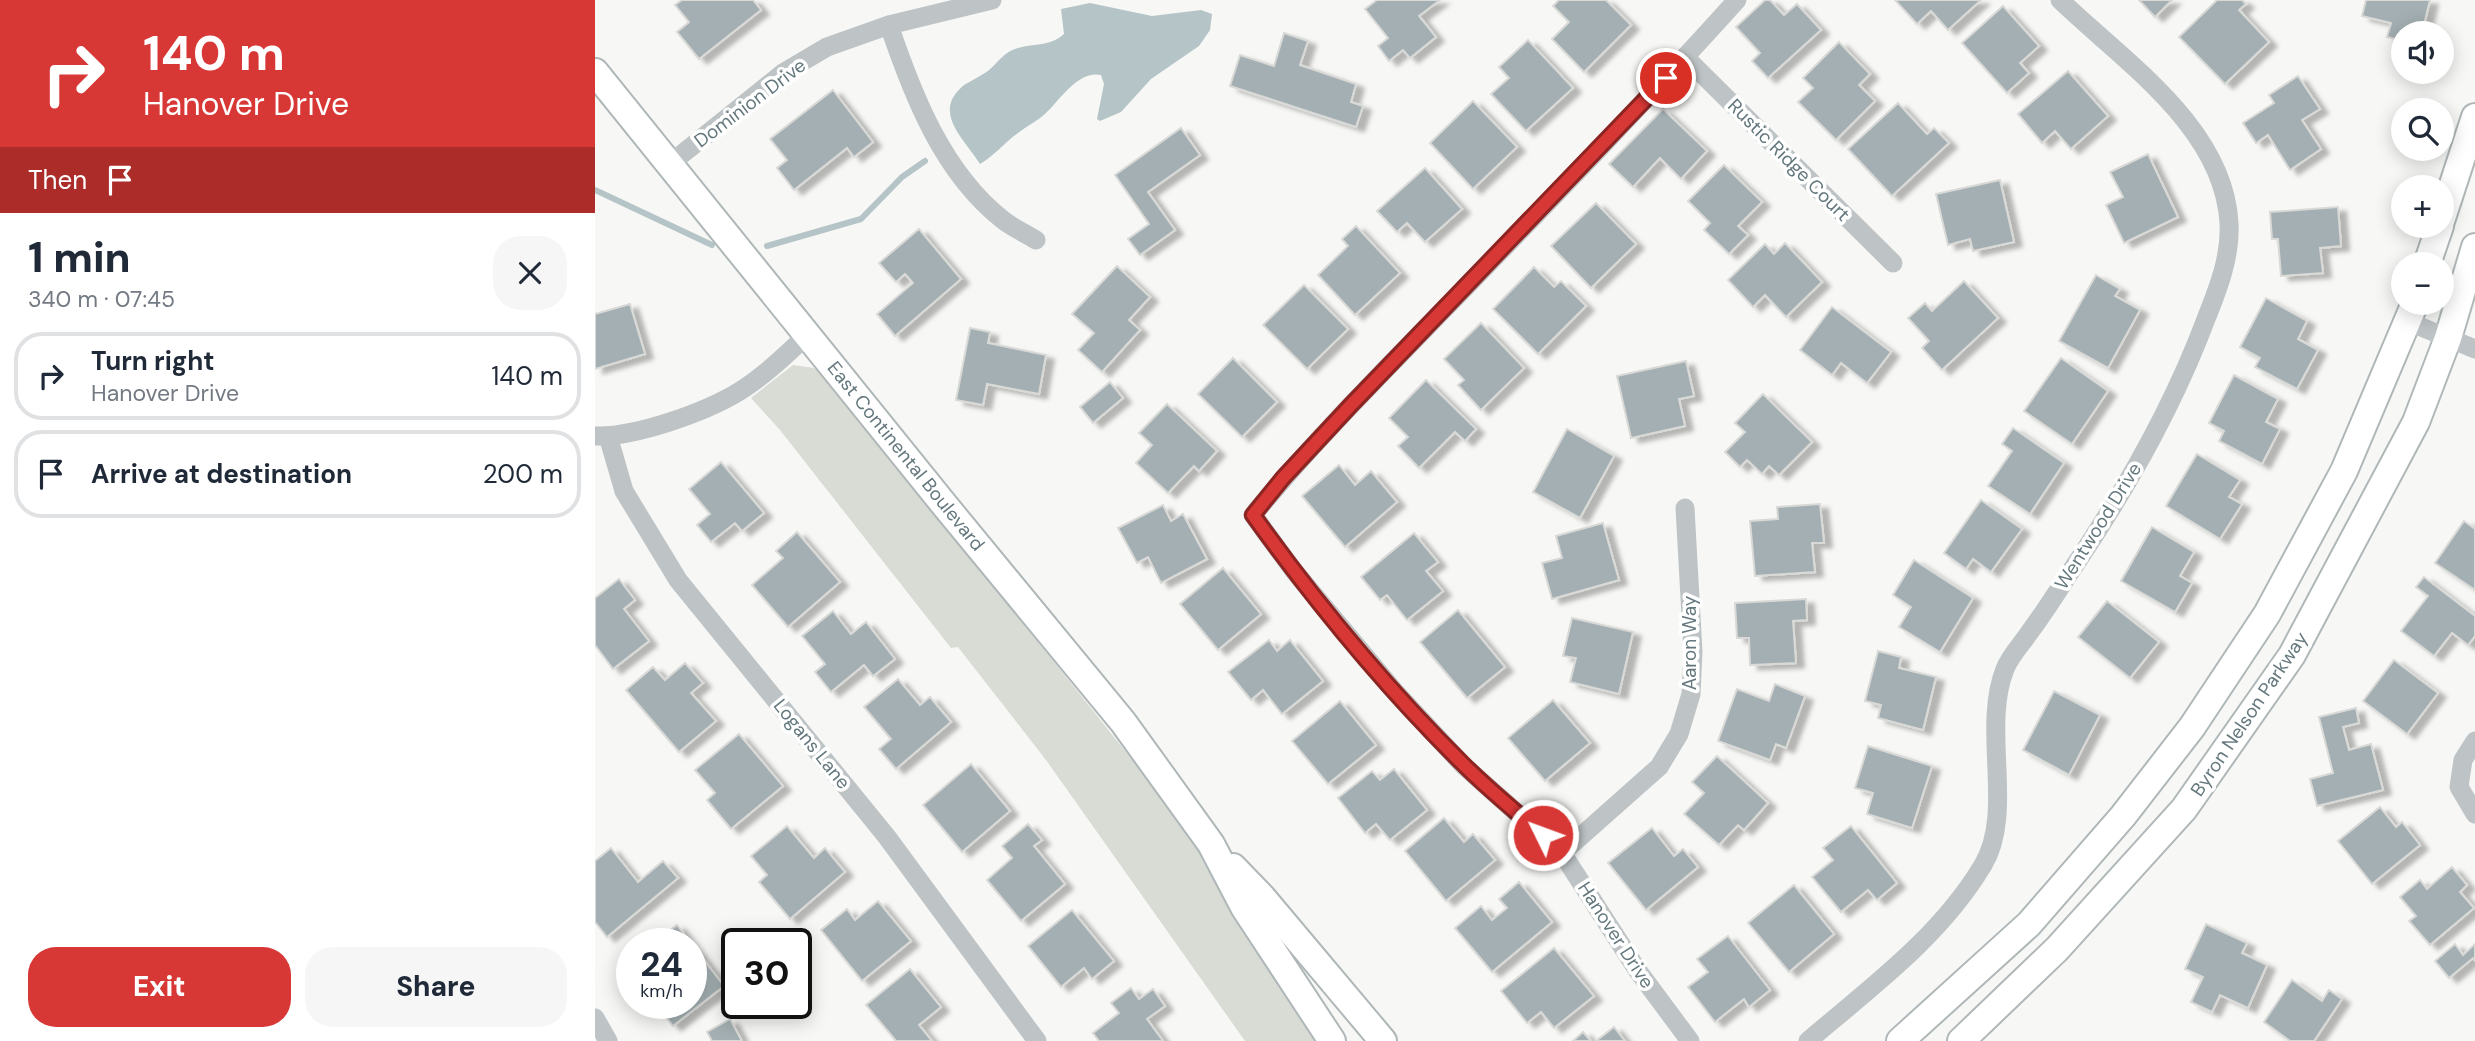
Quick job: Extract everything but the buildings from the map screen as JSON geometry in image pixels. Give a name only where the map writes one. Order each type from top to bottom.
[{"type":"street","name":"Dominion Drive","points":[[671,163],[783,74],[827,47],[889,25],[992,0]]},
{"type":"street","name":"Hanover Drive","points":[[1690,1041],[1638,971],[1562,853],[1464,765],[1396,693],[1294,571],[1253,515],[1283,478],[1351,405],[1737,0]]},
{"type":"street","name":"Wentwood Drive","points":[[1808,1041],[1915,949],[1945,917],[1986,861],[1995,831],[1996,716],[2005,666],[2075,566],[2154,436],[2195,349],[2219,284],[2227,251],[2229,223],[2218,175],[2185,120],[2151,82],[2060,0]]},
{"type":"street","points":[[889,25],[908,81],[931,129],[953,166],[981,200],[1005,222],[1036,240]]},
{"type":"street","name":"Rustic Ridge Court","points":[[1685,57],[1893,263]]},
{"type":"street","name":"East Continental Boulevard","points":[[595,72],[671,163],[941,502],[1123,722],[1211,844],[1262,897],[1383,1041]]},
{"type":"street","points":[[2454,181],[2475,117]]},
{"type":"street","name":"Byron Nelson Parkway","points":[[1961,1041],[2057,949],[2184,809],[2293,655],[2416,422],[2448,338],[2475,247]]},
{"type":"street","name":"Byron Nelson Parkway","points":[[1900,1041],[2029,924],[2123,816],[2192,727],[2267,614],[2344,471],[2411,315]]},
{"type":"street","points":[[2416,315],[2448,338],[2475,349]]},
{"type":"street","points":[[602,436],[659,426],[738,392],[780,362],[807,335]]},
{"type":"street","name":"Logans Lane","points":[[602,436],[624,491],[678,580],[887,837],[1037,1041]]},
{"type":"street","name":"Aaron Way","points":[[1562,853],[1659,767],[1679,734],[1691,694],[1693,652],[1685,508]]},
{"type":"street","points":[[2475,741],[2463,760],[2459,787],[2475,814]]},
{"type":"street","name":"East Continental Boulevard","points":[[1211,844],[1244,907],[1332,1041]]},
{"type":"street","points":[[595,1018],[608,1041]]},
{"type":"shaded area","points":[[1090,3],[1152,16],[1201,10],[1212,14],[1210,30],[1199,46],[1151,79],[1121,112],[1100,121],[1097,119],[1104,84],[1101,75],[1085,77],[1070,88],[1045,114],[980,164],[959,135],[950,115],[950,105],[955,95],[964,85],[988,71],[1009,52],[1024,46],[1047,43],[1064,34],[1061,9]]},
{"type":"shaded area","points":[[793,365],[814,368],[829,380],[1181,821],[1262,957],[1321,1041],[1245,1041],[1046,760],[958,647],[951,648],[780,430],[751,398]]},
{"type":"waterway","points":[[767,246],[861,219],[902,177],[925,161]]},
{"type":"waterway","points":[[595,190],[712,245]]},
{"type":"route","points":[[1543,835],[1464,765],[1396,693],[1294,571],[1253,515],[1283,478],[1351,405],[1666,78]]}]
